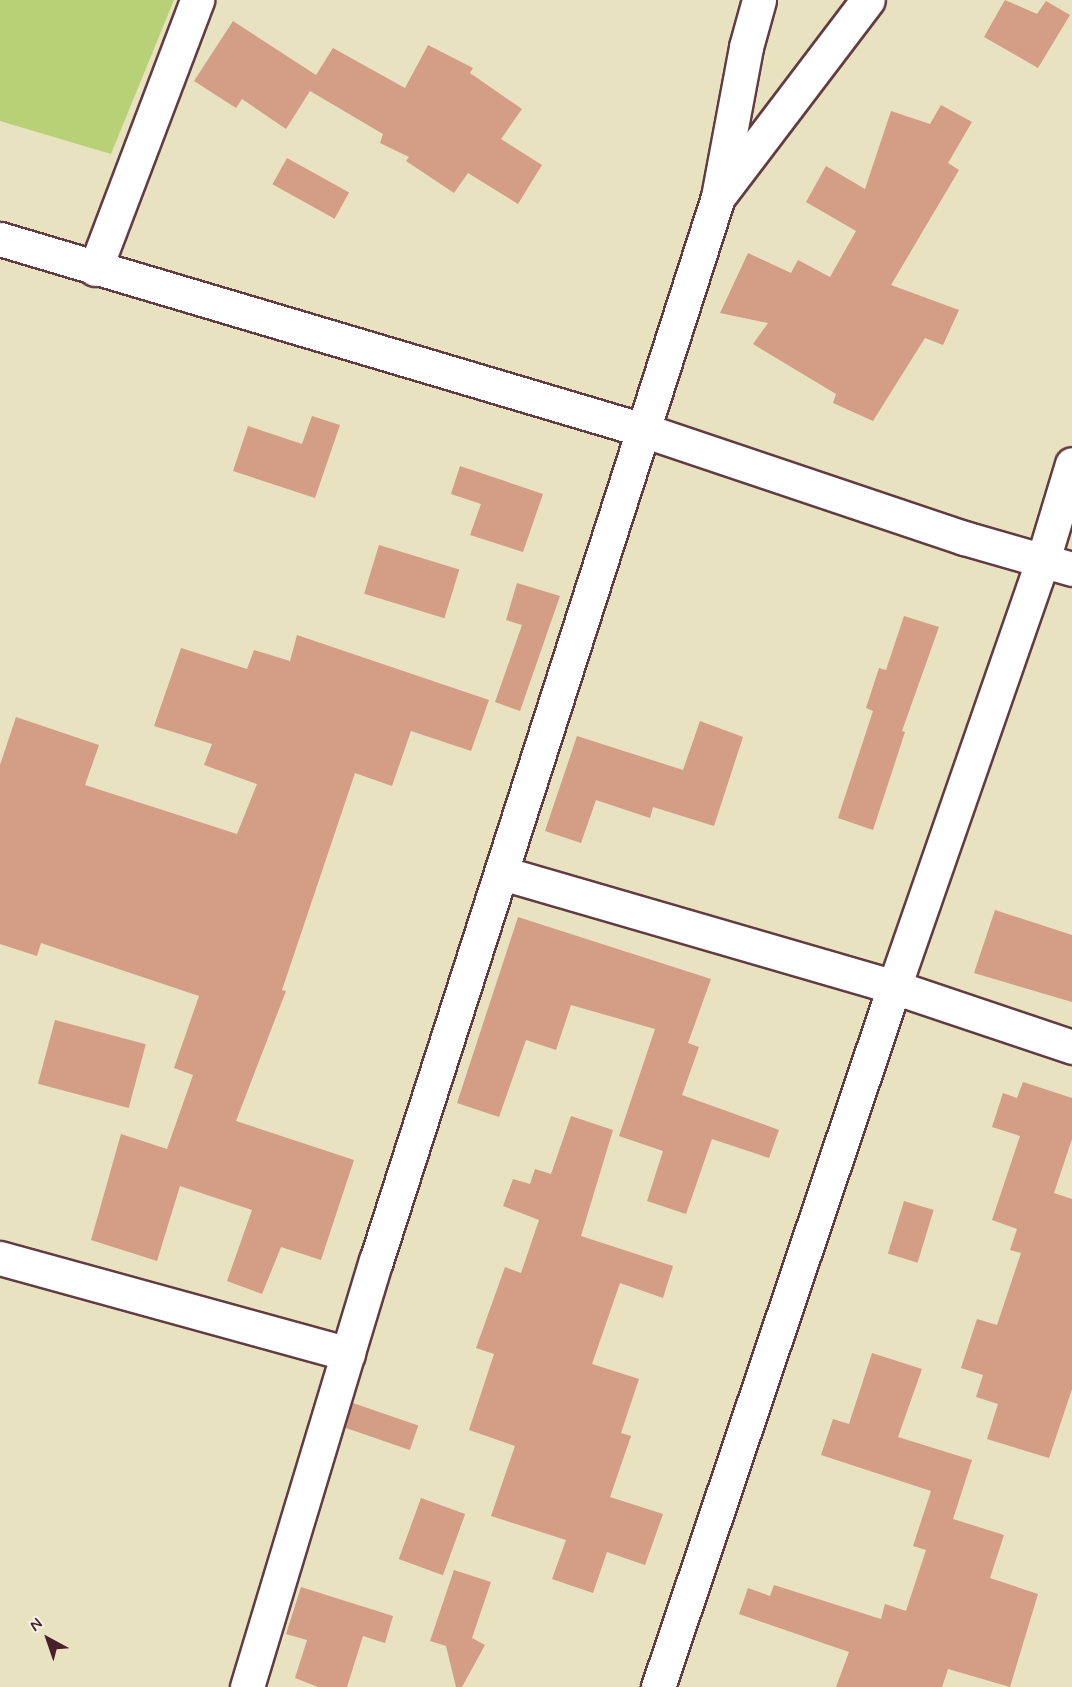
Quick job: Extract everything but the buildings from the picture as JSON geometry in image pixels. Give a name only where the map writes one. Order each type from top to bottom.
[{"type":"street","points":[[95,268],[197,0]]},
{"type":"street","points":[[247,1687],[348,1354],[718,197],[746,47],[759,0]]},
{"type":"street","points":[[718,197],[868,0]]},
{"type":"street","points":[[0,239],[643,430],[964,538],[1058,564]]},
{"type":"street","points":[[658,1687],[894,987],[1058,564],[1072,464]]},
{"type":"street","points":[[502,873],[894,987],[1072,1047]]},
{"type":"street","points":[[0,1258],[348,1354]]},
{"type":"green space","points":[[0,0],[174,0],[111,154],[0,121]]}]
